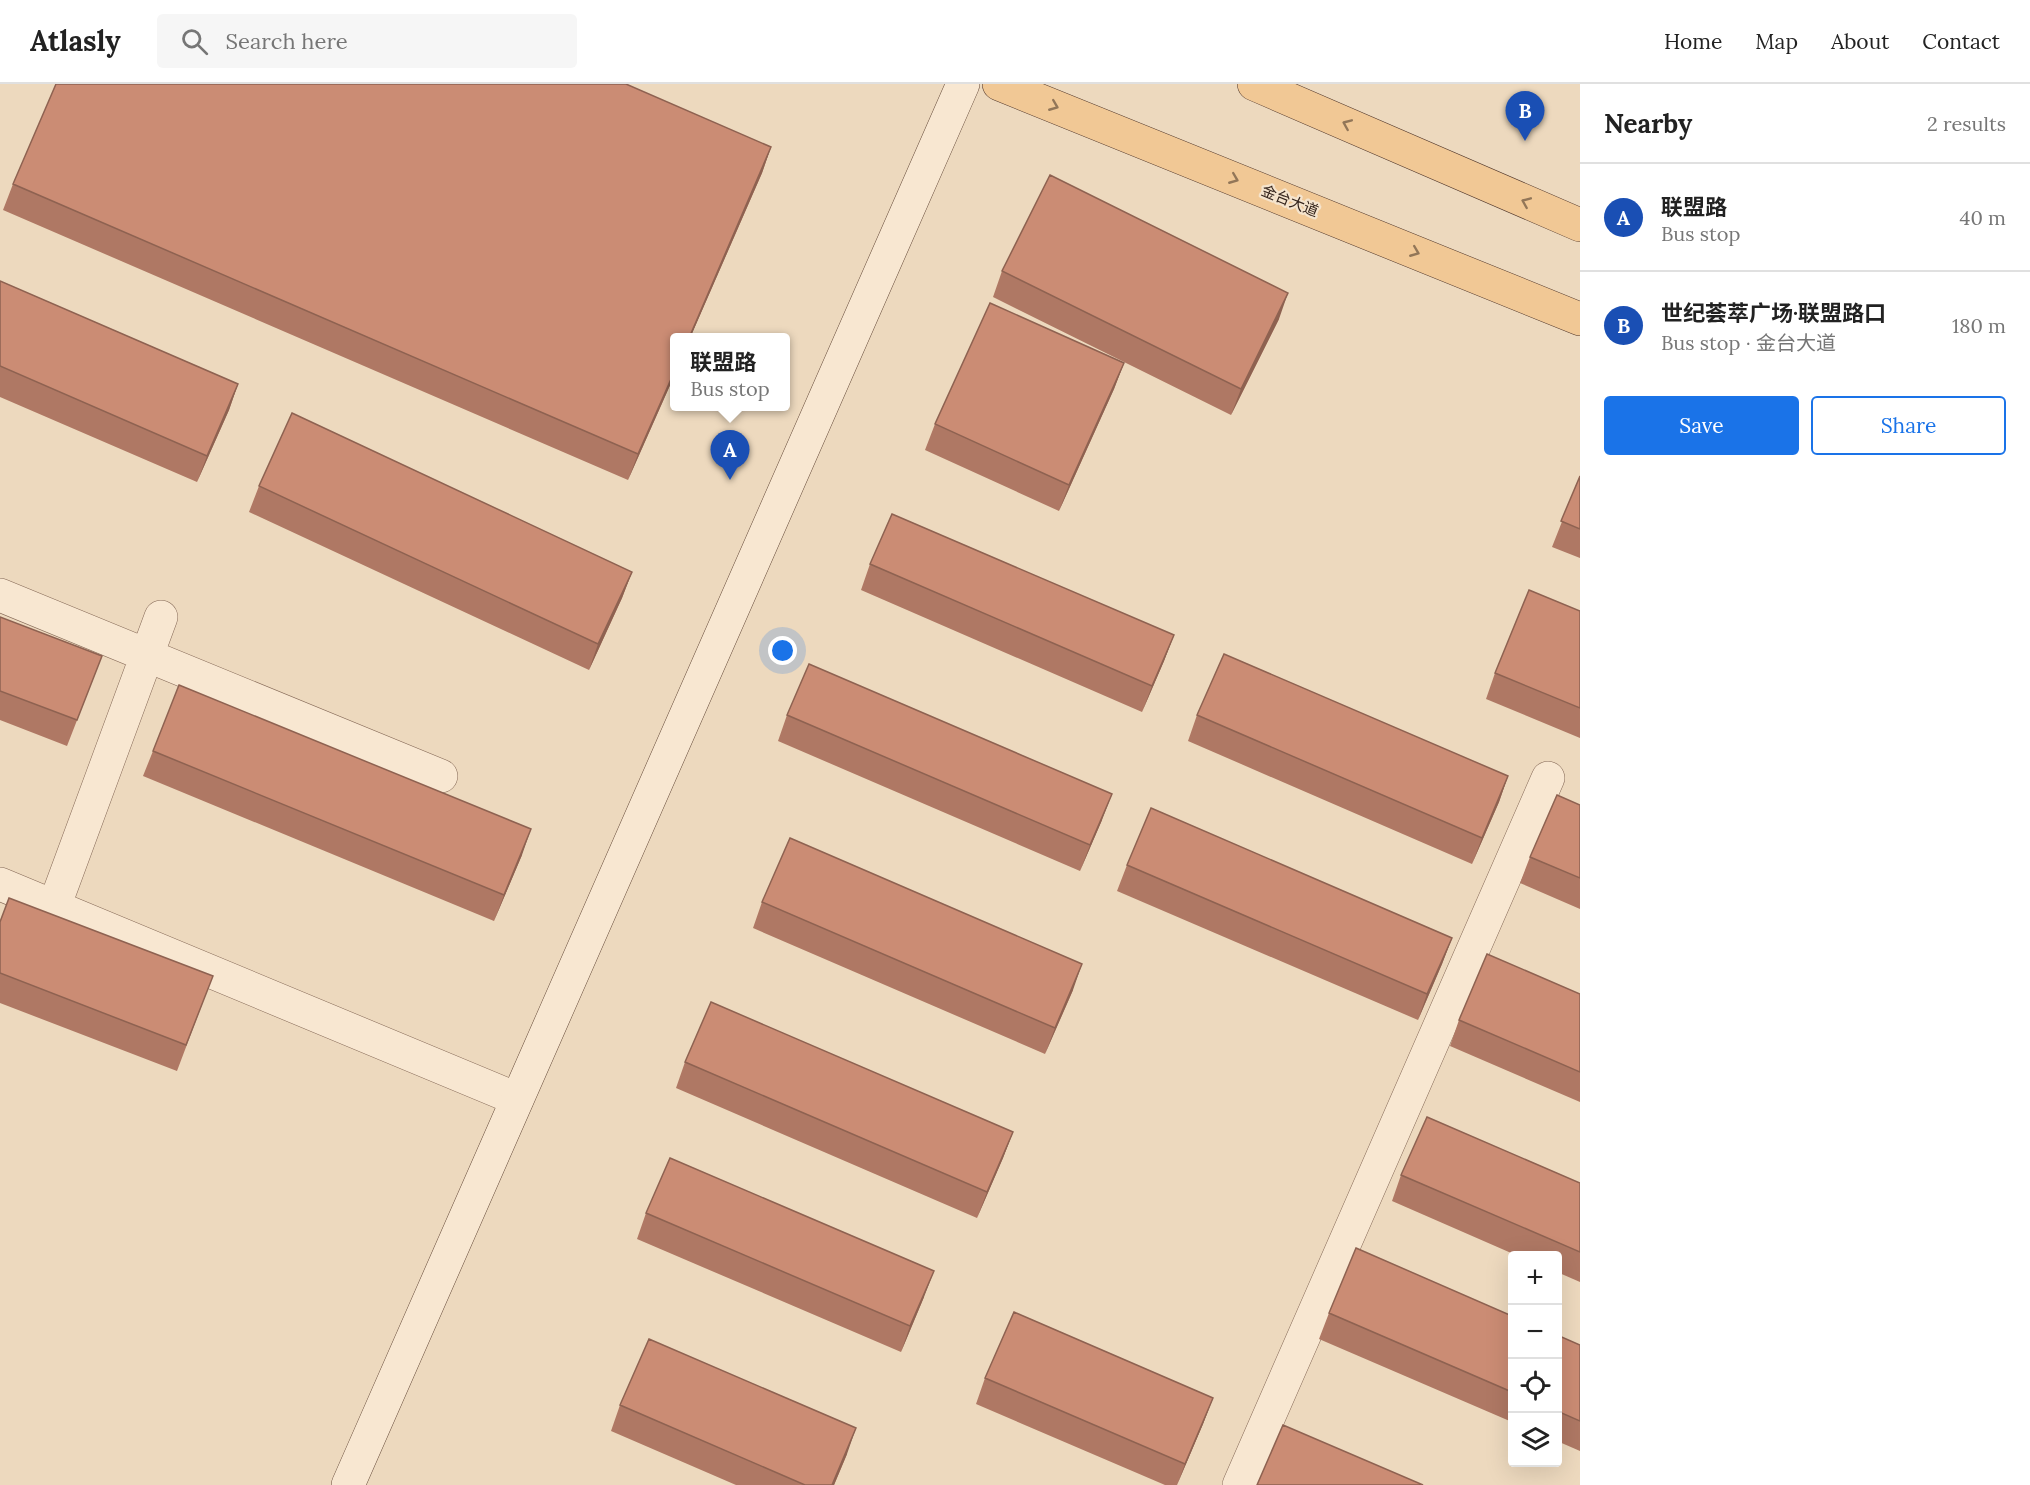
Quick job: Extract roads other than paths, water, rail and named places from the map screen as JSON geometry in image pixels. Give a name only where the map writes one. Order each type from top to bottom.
[{"type":"main road","name":"金台大道","points":[[999,84],[1580,319]]},
{"type":"main road","points":[[1254,84],[1580,225]]},
{"type":"street","points":[[348,1485],[963,84]]},
{"type":"street","points":[[0,595],[441,776]]},
{"type":"street","points":[[54,907],[161,617]]},
{"type":"street","points":[[1239,1485],[1548,778]]},
{"type":"street","points":[[0,884],[517,1099]]},
{"type":"place","name":"世纪荟萃广场·联盟路口","points":[[1525,141]]},
{"type":"place","name":"联盟路","points":[[730,480]]}]
